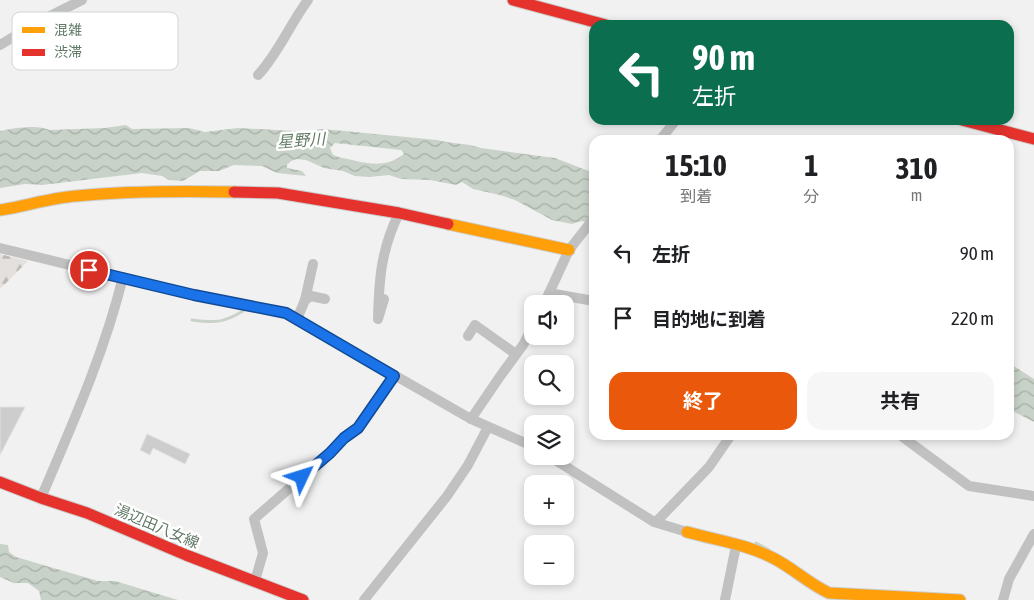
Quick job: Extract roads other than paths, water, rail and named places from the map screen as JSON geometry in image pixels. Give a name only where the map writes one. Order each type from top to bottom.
[{"type":"street","points":[[58,12],[82,0]]},
{"type":"street","points":[[258,74],[266,66],[296,16],[308,0]]},
{"type":"street","points":[[512,0],[589,20]]},
{"type":"street","points":[[0,45],[12,38]]},
{"type":"street","points":[[664,135],[672,125]]},
{"type":"street","points":[[981,125],[1034,139]]},
{"type":"street","points":[[0,210],[32,205],[40,201],[76,196],[192,191],[278,193],[399,213],[569,250]]},
{"type":"street","points":[[384,299],[378,319],[382,258],[388,235],[399,213]]},
{"type":"street","points":[[589,224],[569,250],[549,293],[589,300]]},
{"type":"street","points":[[0,248],[194,295],[286,313],[471,419],[524,443]]},
{"type":"street","points":[[297,320],[305,300],[313,264]]},
{"type":"street","points":[[42,498],[85,396],[112,320],[122,277]]},
{"type":"street","points":[[305,300],[311,296],[325,299]]},
{"type":"street","points":[[468,336],[475,325],[516,354]]},
{"type":"street","points":[[471,419],[524,341]]},
{"type":"street","points":[[254,581],[263,553],[254,519],[330,453],[344,438],[358,428],[394,376]]},
{"type":"street","points":[[364,600],[447,496],[468,465],[488,427]]},
{"type":"street","points":[[656,522],[709,467],[728,440]]},
{"type":"street","points":[[907,440],[969,486],[1034,496]]},
{"type":"street","points":[[564,465],[656,522],[773,558],[820,590],[834,597],[960,600]]},
{"type":"street","name":"湯辺田八女線","points":[[0,482],[87,513],[186,555],[303,600]]},
{"type":"street","points":[[1003,600],[1009,579],[1034,534]]},
{"type":"street","points":[[726,600],[736,546]]},
{"type":"water","name":"星野川","points":[[126,125],[132,129],[189,128],[205,132],[238,128],[312,132],[319,129],[437,140],[555,158],[589,171],[589,223],[582,221],[572,224],[552,220],[515,200],[473,189],[462,182],[456,185],[430,180],[401,179],[389,175],[355,176],[343,171],[324,168],[306,160],[297,159],[291,161],[287,168],[302,171],[306,176],[277,173],[262,166],[234,165],[219,171],[200,171],[183,181],[169,180],[162,176],[142,173],[0,188],[0,131],[32,127],[49,130],[105,128]],"holes":[[[335,143],[401,150],[404,154],[391,161],[377,164],[333,155],[330,148]]]},
{"type":"water","points":[[1014,366],[1034,379],[1034,422],[1014,412]]},
{"type":"water","points":[[0,544],[8,545],[9,552],[16,557],[98,581],[115,581],[178,600],[41,600],[39,591],[28,583],[14,583],[0,577]]},
{"type":"waterway","points":[[192,320],[219,321],[243,311]]},
{"type":"waterway","points":[[756,543],[769,550]]}]
